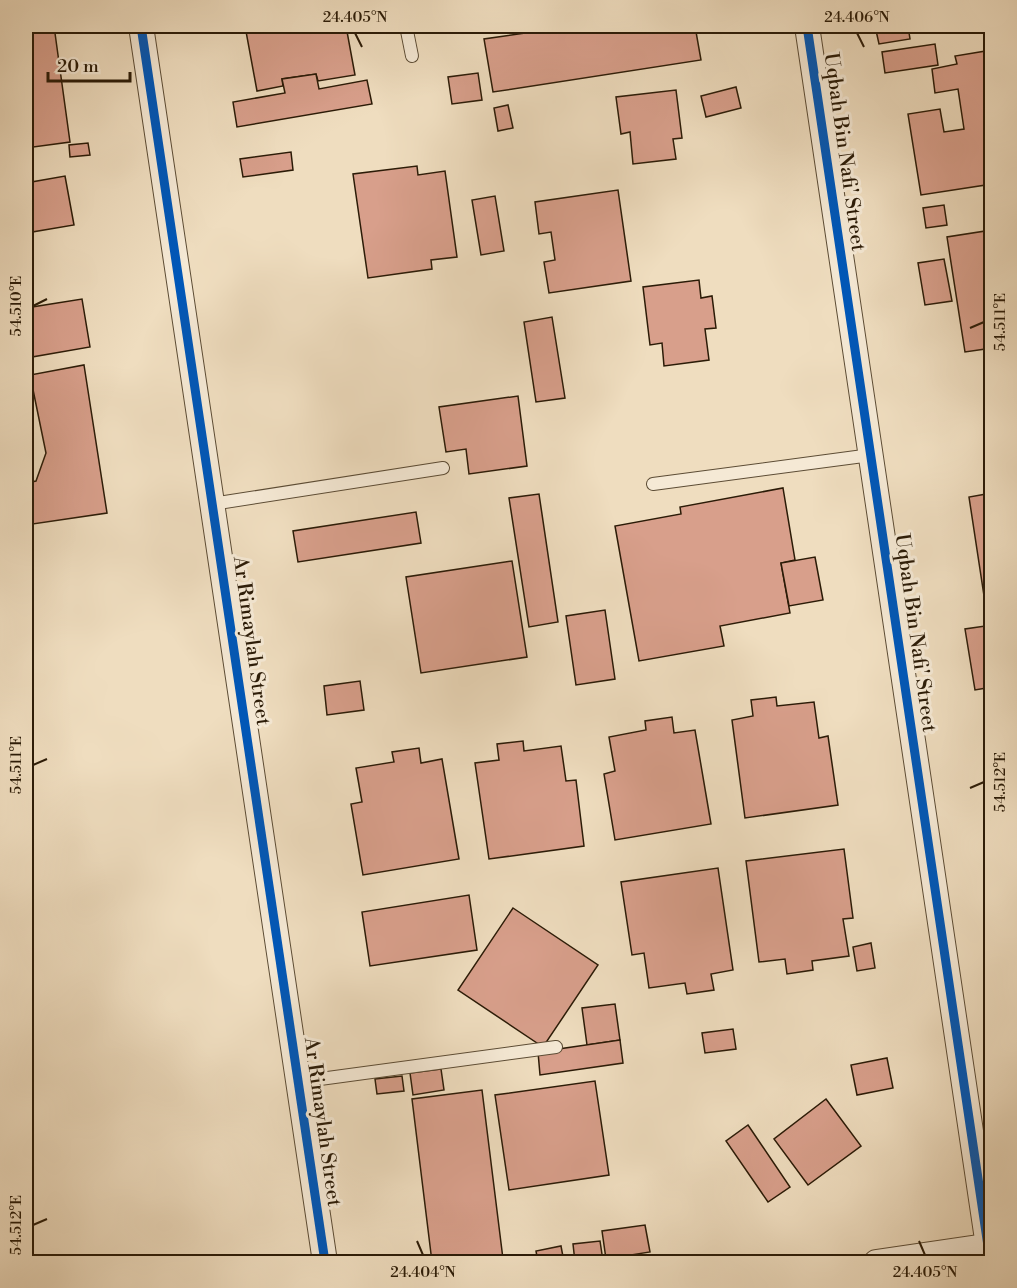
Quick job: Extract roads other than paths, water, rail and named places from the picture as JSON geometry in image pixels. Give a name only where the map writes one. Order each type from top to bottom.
[{"type":"street","name":"Ar Rimaylah Street","points":[[141,26],[325,1263]]},
{"type":"street","name":"Uqbah Bin Nafi' Street","points":[[807,26],[990,1245]]},
{"type":"street","points":[[876,1263],[990,1245]]},
{"type":"lane","points":[[406,26],[412,56]]},
{"type":"lane","points":[[653,484],[871,455]]},
{"type":"lane","points":[[212,504],[443,468]]},
{"type":"lane","points":[[298,1082],[556,1047]]}]
